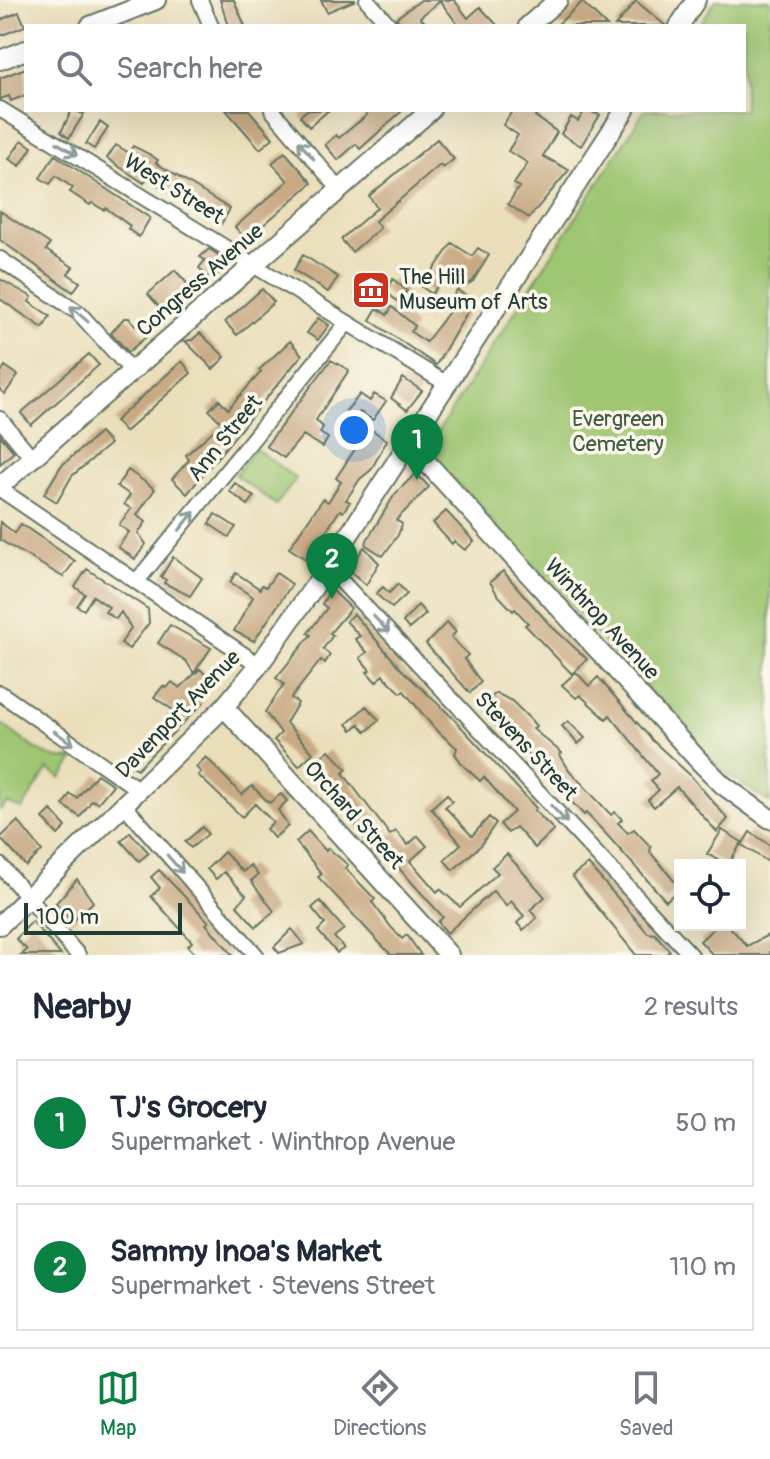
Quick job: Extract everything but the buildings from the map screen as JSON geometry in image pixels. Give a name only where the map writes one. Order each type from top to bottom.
[{"type":"main road","points":[[95,24],[156,0]]},
{"type":"main road","points":[[530,24],[558,0]]},
{"type":"main road","points":[[680,24],[696,0]]},
{"type":"main road","points":[[0,60],[24,51]]},
{"type":"main road","name":"Congress Avenue","points":[[0,487],[429,112]]},
{"type":"main road","name":"Davenport Avenue","points":[[0,925],[224,707],[259,665],[328,567],[624,112]]},
{"type":"main road","name":"Winthrop Avenue","points":[[408,442],[701,763],[723,785],[770,819]]},
{"type":"main road","name":"Orchard Street","points":[[224,707],[449,955]]},
{"type":"street","points":[[200,0],[210,24]]},
{"type":"street","points":[[367,0],[388,24]]},
{"type":"street","name":"West Street","points":[[0,109],[447,384]]},
{"type":"street","points":[[274,112],[340,190]]},
{"type":"street","points":[[0,259],[79,313],[132,371]]},
{"type":"street","name":"Ann Street","points":[[137,581],[347,323]]},
{"type":"street","points":[[0,419],[32,458]]},
{"type":"street","points":[[0,487],[259,665]]},
{"type":"street","name":"Stevens Street","points":[[328,567],[691,955]]},
{"type":"street","points":[[0,693],[139,790]]},
{"type":"street","points":[[124,805],[256,955]]},
{"type":"street","points":[[0,865],[78,955]]},
{"type":"green space","name":"Evergreen Cemetery","points":[[716,0],[770,0],[770,803],[722,770],[426,450],[644,112],[746,112],[746,24],[700,24]]},
{"type":"green space","points":[[255,448],[296,479],[276,505],[235,475]]},
{"type":"green space","points":[[0,723],[45,753],[64,759],[75,758],[61,778],[48,769],[22,809],[7,803],[0,810]]},
{"type":"place","name":"The Hill Museum of Arts","points":[[371,290]]},
{"type":"place","name":"TJ's Grocery","points":[[417,480]]},
{"type":"place","name":"Sammy Inoa's Market","points":[[332,599]]}]
